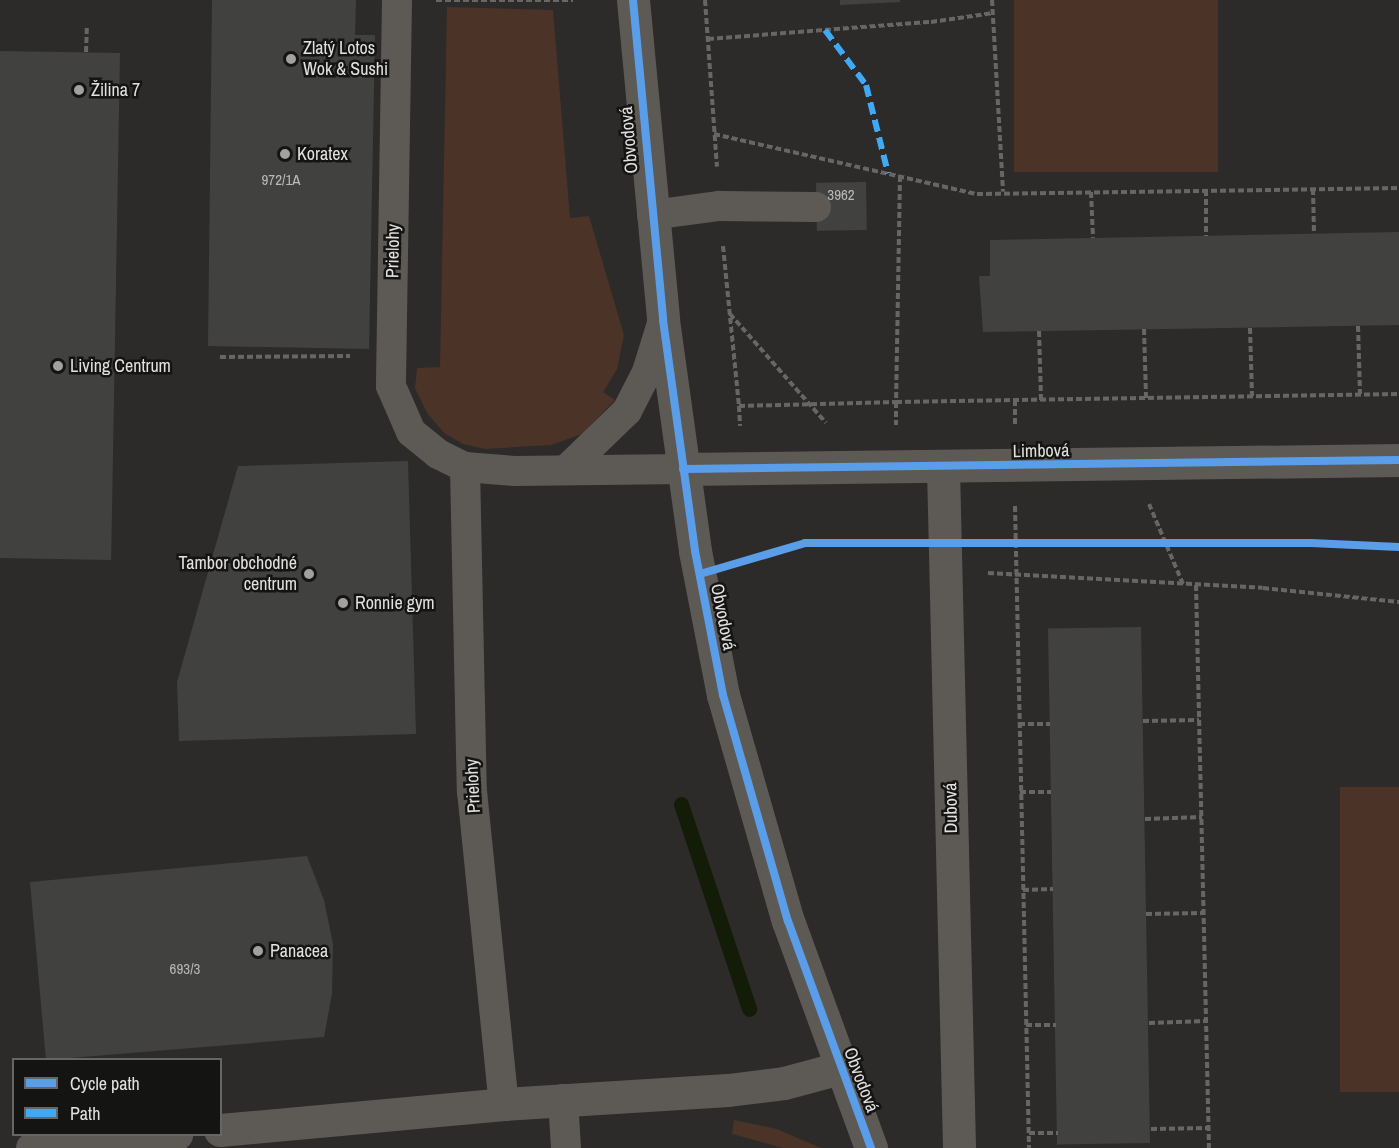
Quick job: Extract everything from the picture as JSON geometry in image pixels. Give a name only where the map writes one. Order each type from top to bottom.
[{"type":"street","name":"Obvodová","points":[[633,0],[663,320],[683,469],[729,718],[788,921],[871,1148]]},
{"type":"street","name":"Limbová","points":[[683,469],[944,468],[1399,460]]},
{"type":"street","name":"Dubová","points":[[944,468],[959,1148]]},
{"type":"street","points":[[222,1130],[504,1104],[784,1083],[840,1068]]},
{"type":"street","points":[[32,1148],[155,1136]]},
{"type":"lane","name":"Prielohy","points":[[397,0],[391,386],[411,432],[438,454],[465,467],[515,471],[568,468],[683,469]]},
{"type":"lane","points":[[652,215],[719,206],[816,207]]},
{"type":"lane","points":[[568,468],[627,411],[647,372],[663,320]]},
{"type":"lane","name":"Prielohy","points":[[465,467],[472,791],[504,1104]]},
{"type":"lane","points":[[563,1100],[566,1148]]},
{"type":"path","points":[[436,0],[573,0]]},
{"type":"path","points":[[705,0],[719,206],[738,406],[1399,394]]},
{"type":"path","points":[[992,0],[1003,192]]},
{"type":"path","points":[[708,39],[931,22],[993,13]]},
{"type":"path","points":[[86,52],[87,27]]},
{"type":"path","points":[[714,134],[977,194],[1399,188]]},
{"type":"path","points":[[898,468],[896,402],[900,177]]},
{"type":"path","points":[[1313,189],[1314,234]]},
{"type":"path","points":[[1206,190],[1206,236]]},
{"type":"path","points":[[1091,192],[1093,238]]},
{"type":"path","points":[[729,313],[831,430]]},
{"type":"path","points":[[1358,326],[1360,394]]},
{"type":"path","points":[[1250,328],[1252,396]]},
{"type":"path","points":[[1144,329],[1146,398]]},
{"type":"path","points":[[1039,331],[1041,400]]},
{"type":"path","points":[[220,357],[346,357],[358,352]]},
{"type":"path","points":[[1015,400],[1015,574],[1029,1148]]},
{"type":"path","points":[[1134,464],[1164,543],[1183,584]]},
{"type":"path","points":[[946,558],[1015,543],[1027,543]]},
{"type":"path","points":[[1153,543],[1176,543]]},
{"type":"path","points":[[946,558],[1015,574],[1183,584],[1399,602]]},
{"type":"path","points":[[1196,585],[1209,1148]]},
{"type":"path","points":[[1143,721],[1199,720]]},
{"type":"path","points":[[1019,724],[1050,724]]},
{"type":"path","points":[[1020,792],[1052,792]]},
{"type":"path","points":[[1144,819],[1202,817]]},
{"type":"path","points":[[1023,890],[1053,889]]},
{"type":"path","points":[[1146,914],[1203,913]]},
{"type":"path","points":[[1149,1023],[1206,1021]]},
{"type":"path","points":[[1026,1025],[1056,1025]]},
{"type":"path","points":[[1151,1130],[1208,1128]]},
{"type":"path","points":[[1029,1133],[1058,1133]]},
{"type":"shaded area","points":[[1014,0],[1218,0],[1218,172],[1014,172]]},
{"type":"shaded area","points":[[447,7],[553,10],[570,218],[589,216],[624,335],[617,369],[603,392],[615,400],[582,434],[551,445],[485,449],[463,444],[444,433],[427,413],[415,388],[417,368],[440,367]]},
{"type":"shaded area","points":[[1340,787],[1399,787],[1399,1092],[1340,1092]]},
{"type":"shaded area","points":[[734,1120],[777,1129],[821,1148],[783,1148],[732,1134]]},
{"type":"building","points":[[212,0],[356,0],[355,35],[375,35],[369,349],[208,346]]},
{"type":"building","points":[[840,0],[900,0],[900,2],[840,5]]},
{"type":"building","name":"Living Centrum","points":[[0,51],[120,53],[111,560],[0,558]]},
{"type":"building","points":[[866,182],[867,230],[817,231],[816,183]]},
{"type":"building","points":[[1399,232],[1399,325],[983,332],[979,276],[990,276],[990,240]]},
{"type":"building","name":"Tambor obchodné centrum","points":[[408,461],[416,734],[179,741],[177,682],[238,466]]},
{"type":"building","points":[[1141,627],[1150,1143],[1057,1145],[1048,629]]},
{"type":"building","points":[[307,856],[324,900],[333,944],[332,994],[324,1037],[70,1058],[46,1058],[30,882]]},
{"type":"waterway","points":[[681,804],[749,1009]]},
{"type":"marked path","points":[[825,30],[866,85],[888,173]]},
{"type":"cycle path","points":[[633,0],[663,320],[695,551],[723,695],[788,921],[871,1148]]},
{"type":"cycle path","points":[[683,469],[1399,460]]},
{"type":"cycle path","points":[[700,574],[805,543],[1311,543],[1399,547]]},
{"type":"place","name":"Zlatý Lotos Wok & Sushi","points":[[291,59]]},
{"type":"place","name":"Žilina 7","points":[[79,90]]},
{"type":"place","name":"Koratex","points":[[285,154]]},
{"type":"place","name":"Living Centrum","points":[[58,366]]},
{"type":"place","name":"Tambor obchodné centrum","points":[[309,574]]},
{"type":"place","name":"Ronnie gym","points":[[343,603]]},
{"type":"place","name":"Panacea","points":[[258,951]]}]
